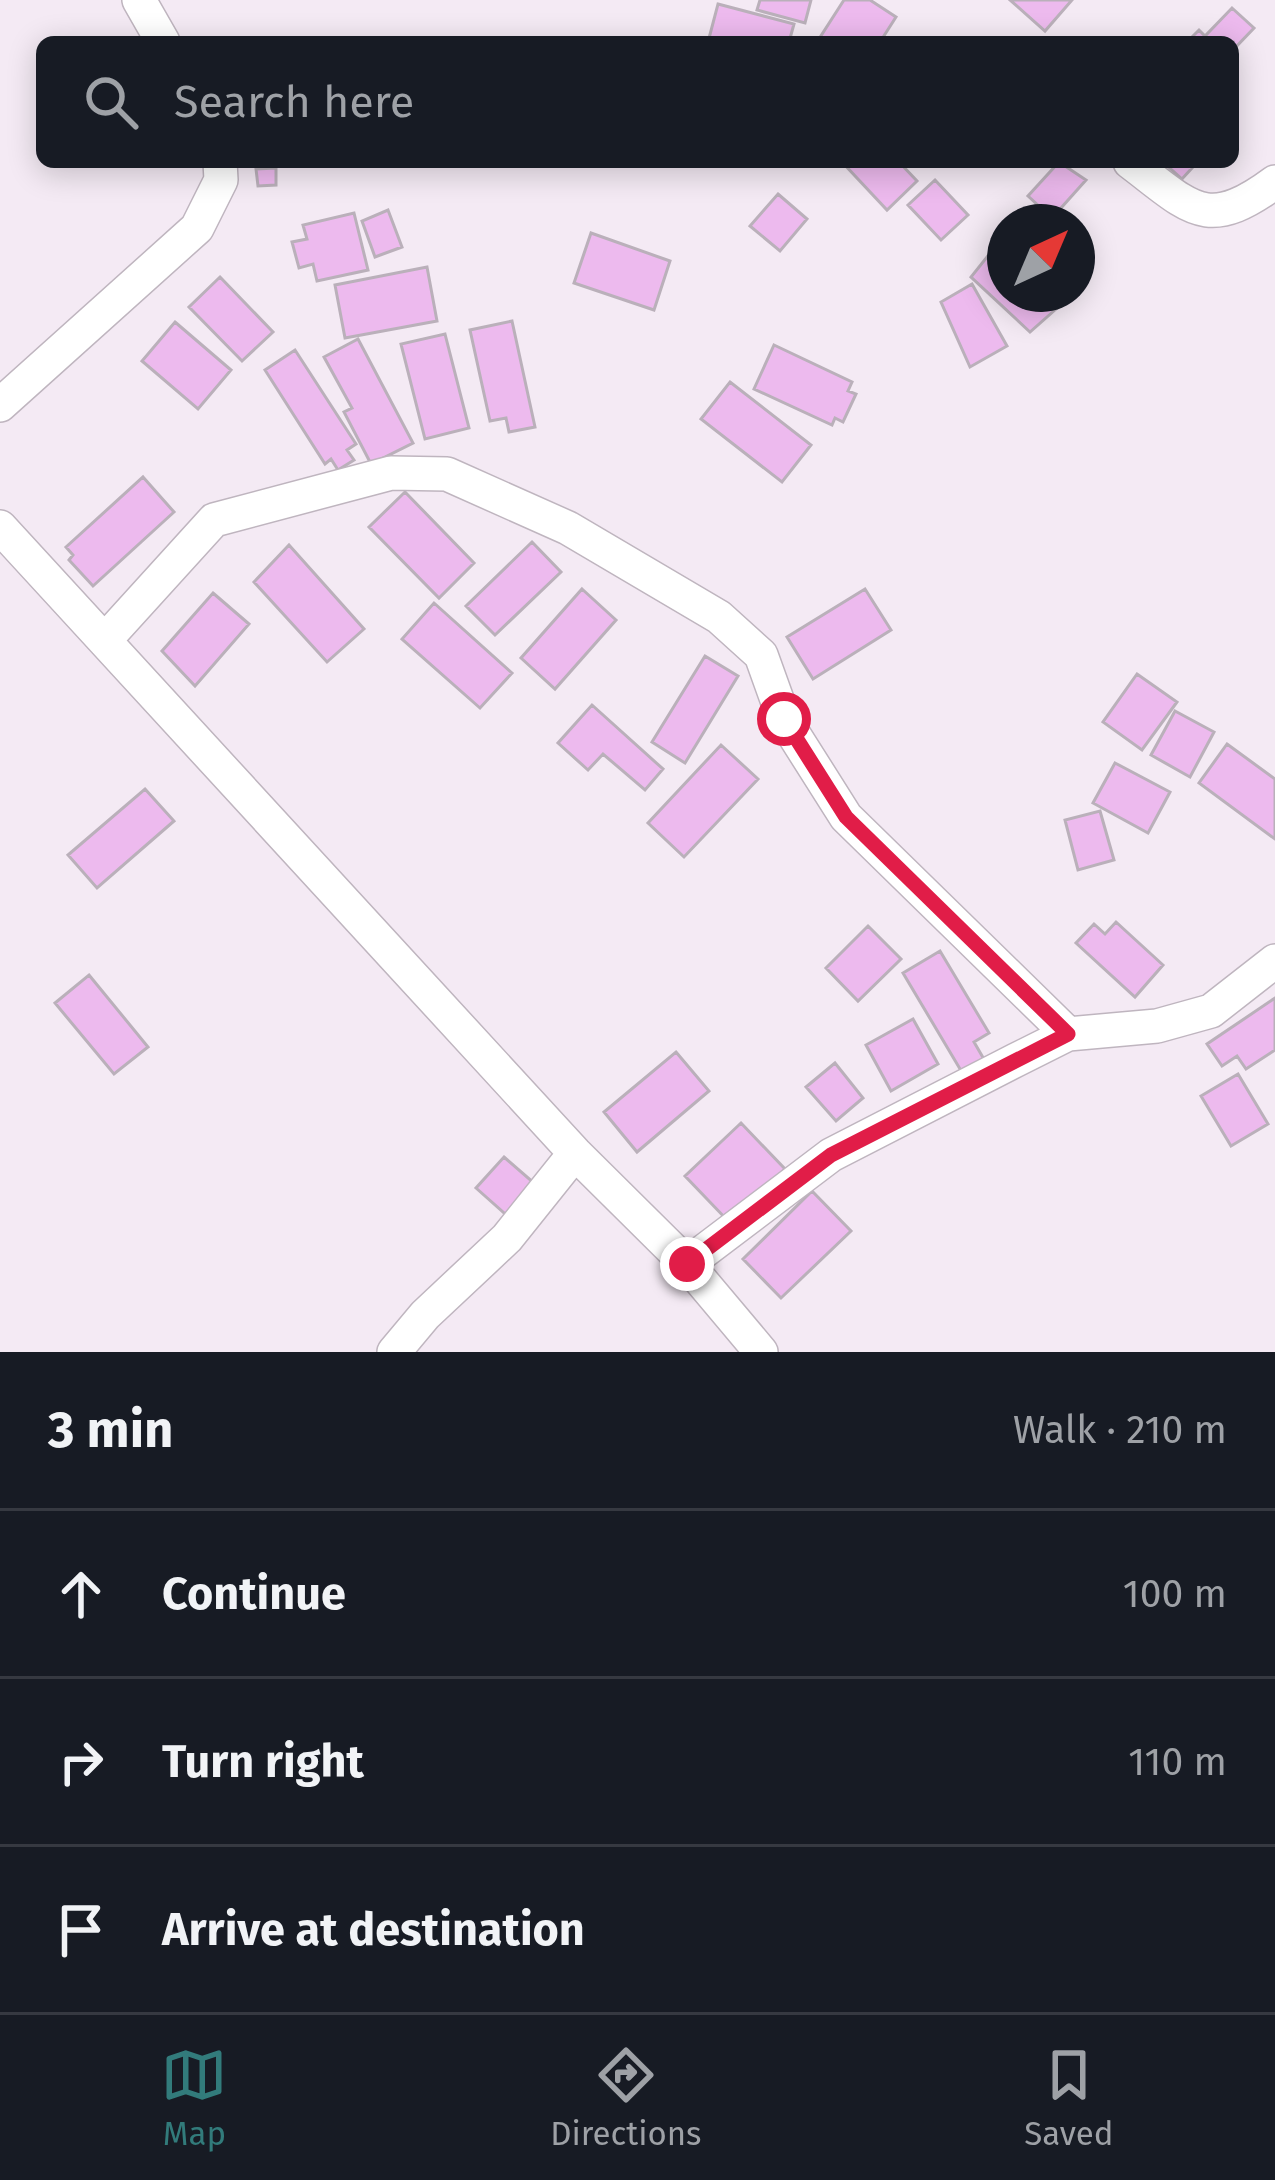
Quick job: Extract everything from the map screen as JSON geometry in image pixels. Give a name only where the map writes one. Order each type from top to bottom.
[{"type":"street","points":[[139,0],[160,36]]},
{"type":"street","points":[[0,405],[197,228],[221,180],[220,168]]},
{"type":"street","points":[[1138,168],[1184,202],[1211,212],[1238,209],[1275,182]]},
{"type":"street","points":[[105,640],[214,520],[391,473],[447,474],[568,528],[719,617],[761,656],[784,719],[846,817],[1068,1034]]},
{"type":"street","points":[[0,527],[575,1153],[687,1264],[761,1352]]},
{"type":"street","points":[[687,1264],[831,1155],[1068,1034],[1157,1026],[1211,1011],[1275,962]]},
{"type":"street","points":[[394,1352],[425,1315],[508,1238],[575,1153]]},
{"type":"building","points":[[760,0],[811,0],[805,23],[757,10]]},
{"type":"building","points":[[844,0],[870,0],[896,17],[884,36],[821,36]]},
{"type":"building","points":[[1010,0],[1072,0],[1045,31]]},
{"type":"building","points":[[718,4],[794,24],[791,36],[710,36]]},
{"type":"building","points":[[1232,8],[1254,28],[1239,44],[1239,36],[1205,36]]},
{"type":"building","points":[[276,168],[276,185],[258,186],[256,169]]},
{"type":"building","points":[[848,168],[905,168],[917,181],[887,210]]},
{"type":"building","points":[[1054,168],[1068,168],[1086,180],[1065,204],[1037,204],[1028,196]]},
{"type":"building","points":[[1170,168],[1192,168],[1182,179]]},
{"type":"building","points":[[935,180],[968,215],[941,240],[908,205]]},
{"type":"building","points":[[778,194],[807,219],[780,251],[750,226]]},
{"type":"building","points":[[388,210],[402,247],[375,257],[362,221]]},
{"type":"building","points":[[354,213],[368,270],[317,281],[313,264],[299,268],[292,242],[307,239],[303,225]]},
{"type":"building","points":[[591,233],[670,261],[654,310],[574,283]]},
{"type":"building","points":[[987,257],[987,292],[971,277]]},
{"type":"building","points":[[427,267],[437,321],[345,338],[335,285]]},
{"type":"building","points":[[220,277],[273,332],[242,361],[189,307]]},
{"type":"building","points":[[972,284],[1007,346],[970,367],[941,302]]},
{"type":"building","points":[[1009,312],[1053,312],[1030,332]]},
{"type":"building","points":[[512,321],[535,427],[509,432],[506,418],[490,421],[470,330]]},
{"type":"building","points":[[175,322],[231,370],[198,409],[142,361]]},
{"type":"building","points":[[445,334],[469,428],[425,439],[401,344]]},
{"type":"building","points":[[358,339],[413,443],[371,464],[344,412],[352,408],[324,357]]},
{"type":"building","points":[[774,345],[852,382],[848,391],[856,394],[843,422],[835,418],[832,425],[754,389]]},
{"type":"building","points":[[295,350],[356,444],[347,450],[354,460],[338,470],[331,459],[325,464],[265,370]]},
{"type":"building","points":[[730,382],[811,445],[782,482],[701,419]]},
{"type":"building","points":[[143,477],[174,512],[93,586],[69,560],[73,555],[66,547]]},
{"type":"building","points":[[405,492],[474,563],[439,598],[369,527]]},
{"type":"building","points":[[532,542],[561,572],[495,635],[466,606]]},
{"type":"building","points":[[289,545],[364,629],[327,662],[254,582]]},
{"type":"building","points":[[582,589],[616,620],[555,689],[521,658]]},
{"type":"building","points":[[865,589],[891,630],[813,679],[787,637]]},
{"type":"building","points":[[213,593],[249,624],[195,686],[162,651]]},
{"type":"building","points":[[434,603],[512,673],[480,708],[402,639]]},
{"type":"building","points":[[705,656],[738,676],[685,763],[652,742]]},
{"type":"building","points":[[1137,674],[1177,702],[1142,750],[1103,722]]},
{"type":"building","points":[[592,705],[663,769],[645,790],[603,754],[588,770],[558,743]]},
{"type":"building","points":[[1175,711],[1214,732],[1190,777],[1151,755]]},
{"type":"building","points":[[1227,744],[1275,779],[1275,839],[1199,783]]},
{"type":"building","points":[[721,745],[758,779],[684,857],[648,823]]},
{"type":"building","points":[[1115,763],[1170,792],[1148,833],[1093,803]]},
{"type":"building","points":[[145,789],[174,821],[97,888],[68,855]]},
{"type":"building","points":[[1100,811],[1114,860],[1078,870],[1065,820]]},
{"type":"building","points":[[1116,922],[1163,965],[1135,997],[1076,943],[1094,924],[1105,934]]},
{"type":"building","points":[[868,926],[901,959],[858,1001],[826,968]]},
{"type":"building","points":[[940,951],[989,1033],[974,1042],[985,1061],[963,1074],[903,973]]},
{"type":"building","points":[[89,975],[148,1047],[114,1074],[55,1003]]},
{"type":"building","points":[[1275,998],[1275,1050],[1246,1069],[1237,1056],[1222,1066],[1207,1044]]},
{"type":"building","points":[[913,1019],[938,1064],[891,1091],[866,1045]]},
{"type":"building","points":[[676,1052],[709,1091],[637,1152],[604,1112]]},
{"type":"building","points":[[835,1063],[863,1098],[836,1121],[806,1087]]},
{"type":"building","points":[[1238,1074],[1268,1124],[1231,1146],[1201,1096]]},
{"type":"building","points":[[741,1123],[785,1169],[729,1222],[685,1176]]},
{"type":"building","points":[[504,1157],[550,1197],[522,1229],[476,1188]]},
{"type":"building","points":[[812,1191],[851,1231],[781,1298],[743,1259]]},
{"type":"route","points":[[687,1264],[831,1155],[1068,1034],[846,817],[784,719]]}]
